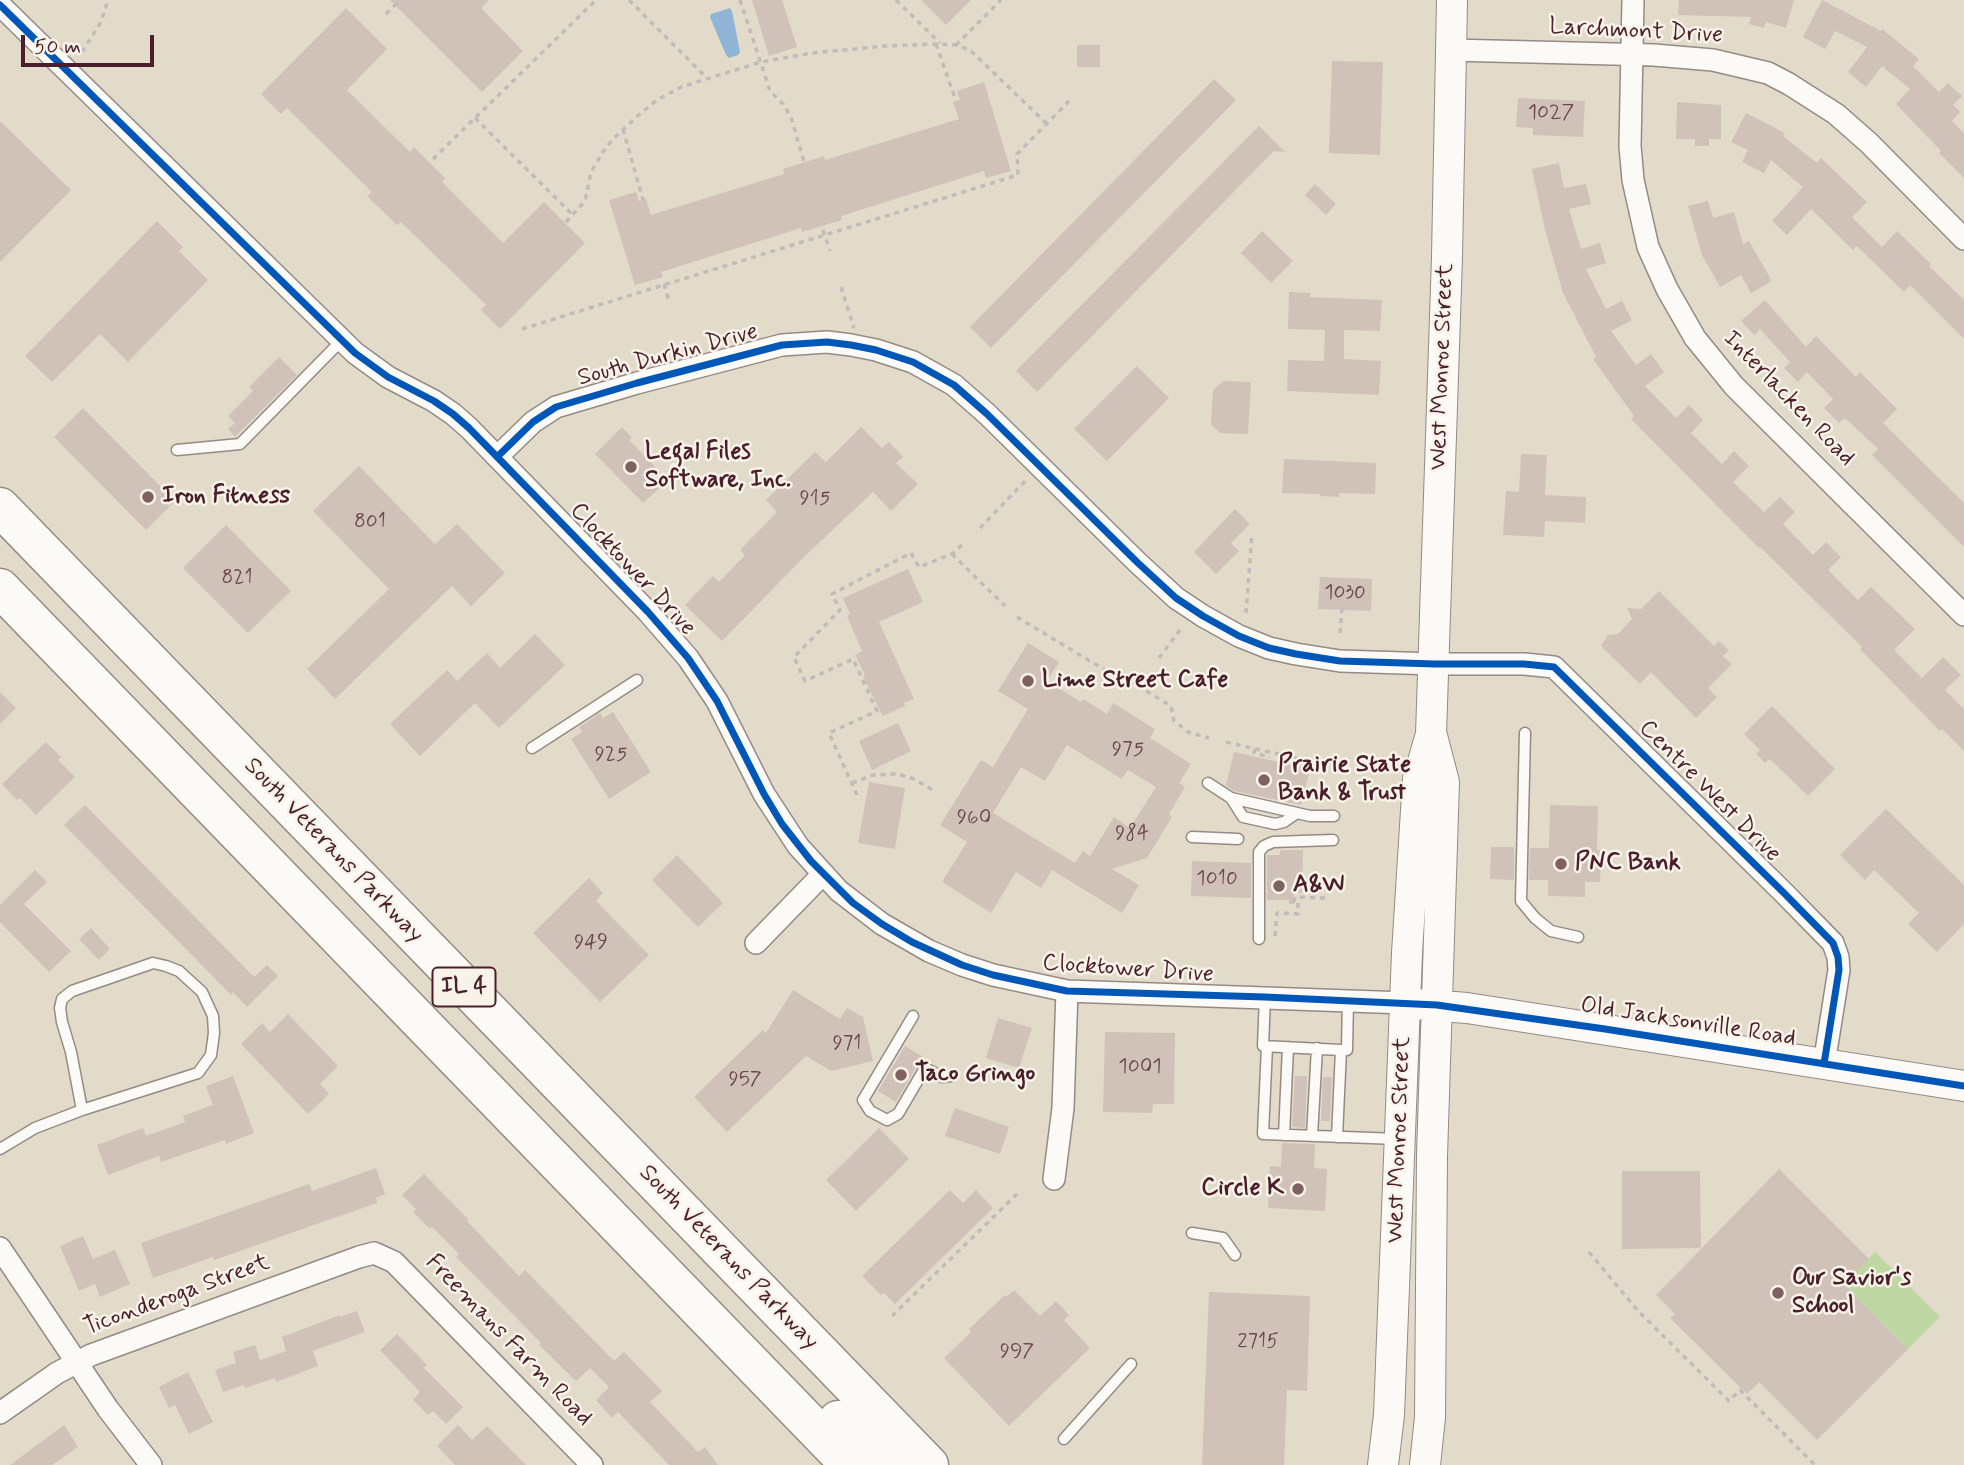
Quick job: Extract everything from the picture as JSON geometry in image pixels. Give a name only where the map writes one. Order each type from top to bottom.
[{"type":"highway","name":"South Veterans Parkway","points":[[3,512],[929,1465]]},
{"type":"highway","name":"IL 4","points":[[0,588],[850,1465]]},
{"type":"highway","points":[[687,1298],[744,1335],[885,1465]]},
{"type":"highway","points":[[739,1351],[773,1408],[829,1465]]},
{"type":"street","name":"West Monroe Street","points":[[1383,1465],[1388,1415],[1418,779],[1431,734],[1447,257],[1452,0]]},
{"type":"street","name":"Interlacken Road","points":[[1633,0],[1630,146],[1633,180],[1648,247],[1667,289],[1701,346],[1734,386],[1964,615]]},
{"type":"street","points":[[0,5],[367,363],[453,414],[497,457]]},
{"type":"street","name":"Larchmont Drive","points":[[1451,50],[1654,55],[1713,60],[1768,73],[1836,114],[1964,239]]},
{"type":"street","name":"South Durkin Drive","points":[[497,457],[533,422],[556,407],[782,345],[827,342],[864,347],[913,362],[954,385],[987,414],[1155,580],[1176,598],[1212,621],[1255,643],[1296,654],[1340,661],[1434,664]]},
{"type":"street","name":"Clocktower Drive","points":[[497,457],[648,612],[688,658],[717,701],[782,824],[823,874],[853,903],[882,924],[929,951],[993,975],[1066,991],[1406,1003]]},
{"type":"street","name":"Centre West Drive","points":[[1434,664],[1524,664],[1554,667],[1820,929],[1833,943],[1838,957],[1837,991],[1824,1064]]},
{"type":"street","name":"West Monroe Street","points":[[1425,1465],[1430,1404],[1432,1156],[1444,782],[1431,734]]},
{"type":"street","points":[[755,943],[823,874]]},
{"type":"street","name":"Clocktower Drive","points":[[1054,1179],[1063,1108],[1066,991]]},
{"type":"street","name":"Old Jacksonville Road","points":[[1406,1003],[1437,1005],[1964,1086]]},
{"type":"street","points":[[0,1248],[108,1409],[151,1465]]},
{"type":"street","name":"Ticonderoga Street","points":[[0,1413],[76,1362],[359,1257],[374,1254],[383,1256]]},
{"type":"street","name":"Freemans Farm Road","points":[[383,1256],[406,1273],[592,1465]]},
{"type":"lane","points":[[177,450],[240,444],[342,340]]},
{"type":"lane","points":[[532,748],[637,680]]},
{"type":"lane","points":[[1525,733],[1521,901],[1535,918],[1551,930],[1578,937]]},
{"type":"lane","points":[[1208,783],[1231,798],[1310,816],[1334,816]]},
{"type":"lane","points":[[1192,837],[1238,839]]},
{"type":"lane","points":[[1259,939],[1259,852],[1273,842],[1333,839]]},
{"type":"lane","points":[[0,1149],[35,1128],[198,1073],[211,1055],[215,1033],[212,1017],[202,992],[178,971],[153,963],[72,991],[62,999],[62,1022],[71,1052],[82,1110]]},
{"type":"lane","points":[[1265,997],[1263,1046],[1342,1050],[1348,1050],[1348,1000]]},
{"type":"lane","points":[[913,1016],[863,1100],[870,1111],[887,1120],[898,1114],[925,1068],[942,1077],[951,1076]]},
{"type":"lane","points":[[1267,1046],[1263,1134],[1401,1139]]},
{"type":"lane","points":[[1284,1135],[1288,1047]]},
{"type":"lane","points":[[1312,1136],[1317,1048]]},
{"type":"lane","points":[[1337,1137],[1342,1050]]},
{"type":"lane","points":[[1192,1233],[1223,1238],[1235,1255]]},
{"type":"lane","points":[[1064,1439],[1131,1364]]},
{"type":"path","points":[[82,52],[100,22],[108,0]]},
{"type":"path","points":[[386,14],[400,0]]},
{"type":"path","points":[[433,159],[596,0]]},
{"type":"path","points":[[629,0],[708,79]]},
{"type":"path","points":[[740,0],[770,91],[791,117],[804,162]]},
{"type":"path","points":[[896,0],[938,44],[956,101]]},
{"type":"path","points":[[956,45],[1001,0]]},
{"type":"path","points":[[566,222],[585,201],[591,172],[603,152],[623,129],[657,100],[681,87],[761,62],[813,52],[886,46],[956,45],[970,50],[1046,124]]},
{"type":"path","points":[[522,329],[824,232],[1018,175],[1017,154],[1069,101]]},
{"type":"path","points":[[475,118],[572,214]]},
{"type":"path","points":[[623,129],[643,200]]},
{"type":"path","points":[[824,232],[830,251]]},
{"type":"path","points":[[664,284],[669,300]]},
{"type":"path","points":[[841,287],[854,330]]},
{"type":"path","points":[[980,528],[1029,477]]},
{"type":"path","points":[[1246,613],[1252,533]]},
{"type":"path","points":[[857,795],[829,733],[877,711],[853,659],[805,681],[794,657],[840,610],[832,594],[911,553],[919,567],[952,554],[965,542]]},
{"type":"path","points":[[952,554],[1005,606]]},
{"type":"path","points":[[1340,633],[1342,608]]},
{"type":"path","points":[[1017,617],[1118,678],[1125,678],[1171,706],[1174,721],[1188,732],[1209,737]]},
{"type":"path","points":[[1159,658],[1185,623]]},
{"type":"path","points":[[1226,742],[1255,748],[1271,757],[1322,764]]},
{"type":"path","points":[[852,783],[873,775],[898,774],[914,779],[936,792]]},
{"type":"path","points":[[1294,902],[1295,897],[1329,898]]},
{"type":"path","points":[[1274,940],[1277,913],[1298,914],[1298,902],[1288,900]]},
{"type":"path","points":[[892,1316],[1017,1194]]},
{"type":"path","points":[[1589,1252],[1638,1311],[1729,1401],[1741,1390],[1815,1465]]},
{"type":"green space","points":[[1875,1252],[1940,1317],[1908,1349],[1844,1284]]},
{"type":"water","points":[[730,8],[740,52],[729,58],[710,17],[711,14]]},
{"type":"building","points":[[390,0],[489,0],[481,8],[523,51],[482,92]]},
{"type":"building","points":[[752,0],[782,0],[797,47],[769,56]]},
{"type":"building","points":[[921,0],[971,0],[946,25]]},
{"type":"building","points":[[1679,0],[1794,0],[1786,28],[1766,22],[1764,28],[1749,24],[1751,17],[1678,15]]},
{"type":"building","points":[[1822,0],[1881,31],[1882,29],[1919,59],[1913,66],[1939,92],[1948,83],[1962,96],[1953,105],[1960,112],[1952,121],[1964,133],[1964,178],[1896,104],[1910,89],[1882,66],[1866,87],[1848,72],[1867,47],[1835,31],[1825,49],[1803,37]]},
{"type":"building","points":[[346,8],[387,49],[347,90],[410,152],[414,147],[445,178],[442,182],[503,243],[544,202],[585,243],[500,329],[481,310],[486,305],[401,222],[397,225],[367,196],[372,192],[287,108],[281,114],[261,94]]},
{"type":"building","points":[[1077,45],[1100,45],[1100,67],[1077,67]]},
{"type":"building","points":[[1332,61],[1383,62],[1380,155],[1329,153]]},
{"type":"building","points":[[1214,79],[1236,100],[991,348],[970,327]]},
{"type":"building","points":[[984,82],[1011,171],[986,178],[984,171],[841,216],[842,220],[802,232],[801,228],[661,272],[663,277],[635,285],[609,200],[636,192],[639,201],[646,199],[651,215],[784,174],[783,169],[824,156],[825,160],[959,119],[953,102],[960,100],[957,91]]},
{"type":"building","points":[[1518,98],[1585,101],[1583,137],[1533,135],[1533,128],[1516,127]]},
{"type":"building","points":[[1677,102],[1721,105],[1721,139],[1709,139],[1709,146],[1695,146],[1695,139],[1676,139]]},
{"type":"building","points":[[1746,113],[1785,133],[1783,136],[1817,163],[1821,158],[1867,202],[1852,217],[1882,247],[1897,231],[1931,264],[1929,266],[1964,300],[1964,339],[1910,285],[1904,292],[1857,246],[1853,250],[1811,209],[1787,235],[1772,221],[1803,187],[1771,160],[1764,173],[1742,162],[1748,150],[1731,142]]},
{"type":"building","points":[[0,121],[71,190],[0,262]]},
{"type":"building","points":[[1259,126],[1285,152],[1274,151],[1037,392],[1016,371]]},
{"type":"building","points":[[1559,163],[1564,188],[1586,184],[1591,204],[1569,209],[1581,249],[1600,243],[1606,263],[1586,269],[1606,309],[1622,301],[1632,320],[1611,331],[1636,365],[1651,354],[1664,372],[1645,386],[1676,418],[1689,405],[1703,420],[1691,433],[1722,464],[1734,451],[1749,466],[1733,482],[1764,512],[1780,497],[1795,512],[1783,524],[1813,555],[1826,542],[1841,557],[1828,570],[1858,600],[1871,587],[1915,629],[1894,650],[1922,678],[1943,657],[1961,675],[1945,690],[1964,709],[1964,751],[1942,729],[1940,731],[1860,649],[1862,647],[1631,419],[1634,416],[1593,359],[1596,357],[1563,293],[1545,230],[1532,169]]},
{"type":"building","points":[[1315,184],[1336,204],[1326,215],[1305,195]]},
{"type":"building","points":[[1708,201],[1713,218],[1734,212],[1743,244],[1749,241],[1772,281],[1751,293],[1741,275],[1720,287],[1702,255],[1688,206]]},
{"type":"building","points":[[157,221],[183,247],[179,251],[208,280],[128,362],[100,334],[52,382],[25,356]]},
{"type":"building","points":[[1262,231],[1293,261],[1271,283],[1241,253]]},
{"type":"building","points":[[1289,292],[1310,293],[1310,297],[1382,300],[1380,331],[1344,330],[1344,359],[1381,361],[1379,395],[1287,391],[1288,360],[1324,361],[1325,330],[1288,329]]},
{"type":"building","points":[[1765,300],[1806,347],[1816,336],[1856,377],[1860,372],[1897,409],[1883,423],[1964,503],[1964,547],[1872,455],[1878,449],[1845,418],[1839,423],[1824,408],[1833,399],[1807,372],[1798,382],[1784,368],[1790,362],[1760,329],[1754,335],[1741,321]]},
{"type":"building","points":[[279,357],[297,375],[235,437],[228,429],[235,423],[228,416],[253,391],[249,387]]},
{"type":"building","points":[[1137,366],[1169,398],[1107,461],[1074,429]]},
{"type":"building","points":[[1223,381],[1251,382],[1248,434],[1220,433],[1211,424],[1213,390]]},
{"type":"building","points":[[83,408],[175,501],[146,530],[54,437]]},
{"type":"building","name":"Legal Files Software, Inc.","points":[[622,427],[632,438],[629,440],[668,480],[643,503],[595,454]]},
{"type":"building","points":[[861,427],[882,448],[889,442],[903,457],[896,463],[918,484],[891,511],[873,492],[804,557],[722,641],[685,605],[713,576],[719,582],[745,555],[740,550],[777,512],[766,500],[815,452],[826,462]]},
{"type":"building","points":[[1521,454],[1547,455],[1545,495],[1586,497],[1585,523],[1545,521],[1544,537],[1503,535],[1506,491],[1519,492]]},
{"type":"building","points":[[1284,459],[1376,463],[1375,494],[1339,493],[1339,497],[1282,493]]},
{"type":"building","points":[[359,466],[435,544],[457,524],[505,573],[471,606],[452,586],[335,699],[307,669],[389,589],[313,511]]},
{"type":"building","points":[[1235,509],[1250,524],[1231,543],[1239,551],[1216,574],[1194,552]]},
{"type":"building","points":[[226,525],[291,591],[248,633],[183,568]]},
{"type":"building","points":[[908,569],[923,602],[879,622],[914,699],[883,716],[855,655],[862,651],[847,616],[850,614],[843,598]]},
{"type":"building","points":[[1320,577],[1372,579],[1371,611],[1318,609]]},
{"type":"building","points":[[1659,591],[1714,646],[1719,641],[1729,650],[1723,656],[1732,664],[1708,688],[1717,697],[1696,718],[1651,672],[1640,684],[1601,645],[1608,635],[1618,634],[1632,619],[1627,608],[1641,609]]},
{"type":"building","points":[[535,634],[565,665],[499,728],[475,703],[420,756],[390,724],[447,670],[457,681],[487,653],[500,668]]},
{"type":"building","points":[[1028,643],[1059,662],[1047,681],[1107,714],[1113,703],[1155,729],[1150,738],[1191,764],[1179,783],[1185,787],[1169,814],[1172,817],[1147,858],[1112,869],[1139,885],[1122,913],[1052,870],[1041,888],[1016,872],[991,913],[942,882],[967,842],[940,825],[981,760],[993,767],[1028,709],[998,691]],"holes":[[[1067,745],[1122,779],[1128,770],[1156,787],[1130,828],[1114,817],[1090,856],[1083,851],[1075,863],[993,813],[1021,767],[1045,781]]]},
{"type":"building","points":[[0,692],[16,708],[0,724]]},
{"type":"building","points":[[1772,706],[1835,769],[1808,796],[1770,759],[1765,763],[1756,754],[1760,750],[1744,734]]},
{"type":"building","points":[[613,712],[651,772],[609,799],[571,739],[582,732],[579,727],[600,713],[603,718]]},
{"type":"building","points":[[898,723],[911,751],[872,770],[859,741]]},
{"type":"building","points":[[46,742],[61,757],[58,760],[75,777],[36,815],[2,784]]},
{"type":"building","points":[[1234,752],[1310,769],[1301,805],[1234,791],[1226,785]]},
{"type":"building","points":[[869,782],[905,788],[895,849],[858,843]]},
{"type":"building","points":[[85,805],[254,977],[267,965],[278,976],[247,1007],[233,992],[231,995],[64,825]]},
{"type":"building","points":[[1550,805],[1598,806],[1597,850],[1601,850],[1600,882],[1585,882],[1585,897],[1548,896],[1548,880],[1529,880],[1530,848],[1549,848]]},
{"type":"building","points":[[1886,809],[1964,885],[1964,924],[1937,952],[1908,924],[1919,913],[1874,870],[1865,880],[1840,855]]},
{"type":"building","points":[[1491,847],[1514,847],[1514,880],[1490,879]]},
{"type":"building","points":[[1280,850],[1303,850],[1302,893],[1294,893],[1293,900],[1267,900],[1267,855],[1280,855]]},
{"type":"building","points":[[677,855],[723,903],[698,927],[652,880]]},
{"type":"building","points":[[1192,861],[1251,863],[1251,898],[1191,896]]},
{"type":"building","points":[[35,870],[47,882],[24,904],[71,951],[49,972],[0,922],[0,905]]},
{"type":"building","points":[[589,878],[603,893],[596,901],[649,955],[600,1002],[533,933]]},
{"type":"building","points":[[91,928],[110,949],[99,960],[79,939]]},
{"type":"building","points":[[793,990],[840,1019],[847,1008],[863,1017],[873,1061],[831,1071],[806,1056],[727,1132],[694,1097],[763,1030],[766,1033]]},
{"type":"building","points":[[288,1014],[338,1066],[320,1084],[329,1094],[308,1114],[241,1044],[262,1023],[270,1032]]},
{"type":"building","points":[[998,1018],[1032,1028],[1019,1068],[986,1058]]},
{"type":"building","points":[[1105,1032],[1175,1033],[1174,1104],[1153,1104],[1152,1113],[1103,1112]]},
{"type":"building","points":[[905,1046],[925,1058],[918,1064],[896,1102],[878,1091]]},
{"type":"building","points":[[233,1076],[254,1133],[226,1144],[225,1140],[161,1162],[159,1156],[108,1175],[97,1145],[143,1128],[146,1136],[185,1122],[183,1116],[213,1105],[206,1086]]},
{"type":"building","points":[[1295,1076],[1307,1076],[1305,1128],[1292,1127]]},
{"type":"building","points":[[1323,1077],[1332,1077],[1330,1121],[1321,1121]]},
{"type":"building","points":[[955,1108],[1009,1127],[1000,1154],[945,1136]]},
{"type":"building","points":[[879,1128],[909,1159],[856,1211],[826,1180]]},
{"type":"building","points":[[1282,1143],[1315,1144],[1314,1168],[1327,1169],[1325,1211],[1268,1208],[1270,1166],[1281,1167]]},
{"type":"building","points":[[376,1168],[385,1194],[376,1198],[377,1203],[214,1260],[213,1257],[153,1278],[141,1243],[309,1184],[312,1191]]},
{"type":"building","points":[[1779,1169],[1869,1259],[1844,1284],[1908,1349],[1817,1440],[1759,1382],[1747,1394],[1670,1318],[1675,1314],[1656,1295]]},
{"type":"building","points":[[1622,1171],[1700,1171],[1701,1248],[1622,1249]]},
{"type":"building","points":[[424,1174],[519,1276],[525,1270],[614,1361],[624,1352],[662,1391],[650,1402],[698,1452],[705,1447],[718,1465],[669,1465],[618,1412],[612,1418],[596,1400],[609,1387],[590,1368],[576,1381],[456,1257],[459,1254],[413,1212],[416,1209],[402,1195]]},
{"type":"building","points":[[950,1190],[963,1203],[976,1190],[993,1208],[895,1304],[884,1293],[881,1295],[862,1276]]},
{"type":"building","points":[[83,1236],[93,1259],[115,1250],[130,1284],[100,1297],[95,1284],[79,1291],[60,1246]]},
{"type":"building","points":[[1014,1290],[1040,1316],[1056,1301],[1069,1315],[1064,1320],[1090,1348],[1009,1426],[944,1358],[971,1332],[969,1329],[1005,1295],[1006,1297]]},
{"type":"building","points":[[1209,1292],[1310,1296],[1307,1391],[1287,1390],[1284,1465],[1202,1465]]},
{"type":"building","points":[[357,1311],[365,1332],[313,1351],[318,1366],[276,1382],[275,1378],[223,1392],[215,1370],[236,1363],[233,1352],[255,1345],[260,1360],[286,1351],[282,1337]]},
{"type":"building","points":[[397,1334],[427,1365],[424,1368],[463,1407],[446,1424],[433,1411],[428,1415],[413,1400],[420,1392],[380,1350]]},
{"type":"building","points":[[188,1372],[213,1422],[189,1434],[175,1405],[169,1408],[159,1387]]},
{"type":"building","points":[[64,1425],[78,1447],[52,1465],[10,1465]]},
{"type":"building","points":[[458,1425],[472,1440],[487,1426],[526,1465],[455,1465],[437,1446]]},
{"type":"cycle path","points":[[0,5],[355,353],[388,377],[434,401],[469,428],[648,612],[688,658],[717,701],[782,824],[811,861],[853,903],[912,942],[962,965],[993,975],[1067,991],[1437,1005],[1964,1086]]},
{"type":"cycle path","points":[[497,457],[533,422],[556,407],[782,345],[827,342],[851,345],[913,362],[954,385],[987,414],[1176,598],[1239,636],[1269,648],[1340,661],[1524,664],[1554,667],[1833,943],[1839,970],[1824,1064]]},
{"type":"place","name":"Legal Files Software, Inc.","points":[[631,467]]},
{"type":"place","name":"Iron Fitness","points":[[148,497]]},
{"type":"place","name":"Lime Street Cafe","points":[[1028,681]]},
{"type":"place","name":"Prairie State Bank & Trust","points":[[1264,780]]},
{"type":"place","name":"PNC Bank","points":[[1561,864]]},
{"type":"place","name":"A&W","points":[[1279,886]]},
{"type":"place","name":"Taco Gringo","points":[[901,1075]]},
{"type":"place","name":"Circle K","points":[[1298,1189]]},
{"type":"place","name":"Our Savior's School","points":[[1778,1293]]}]
